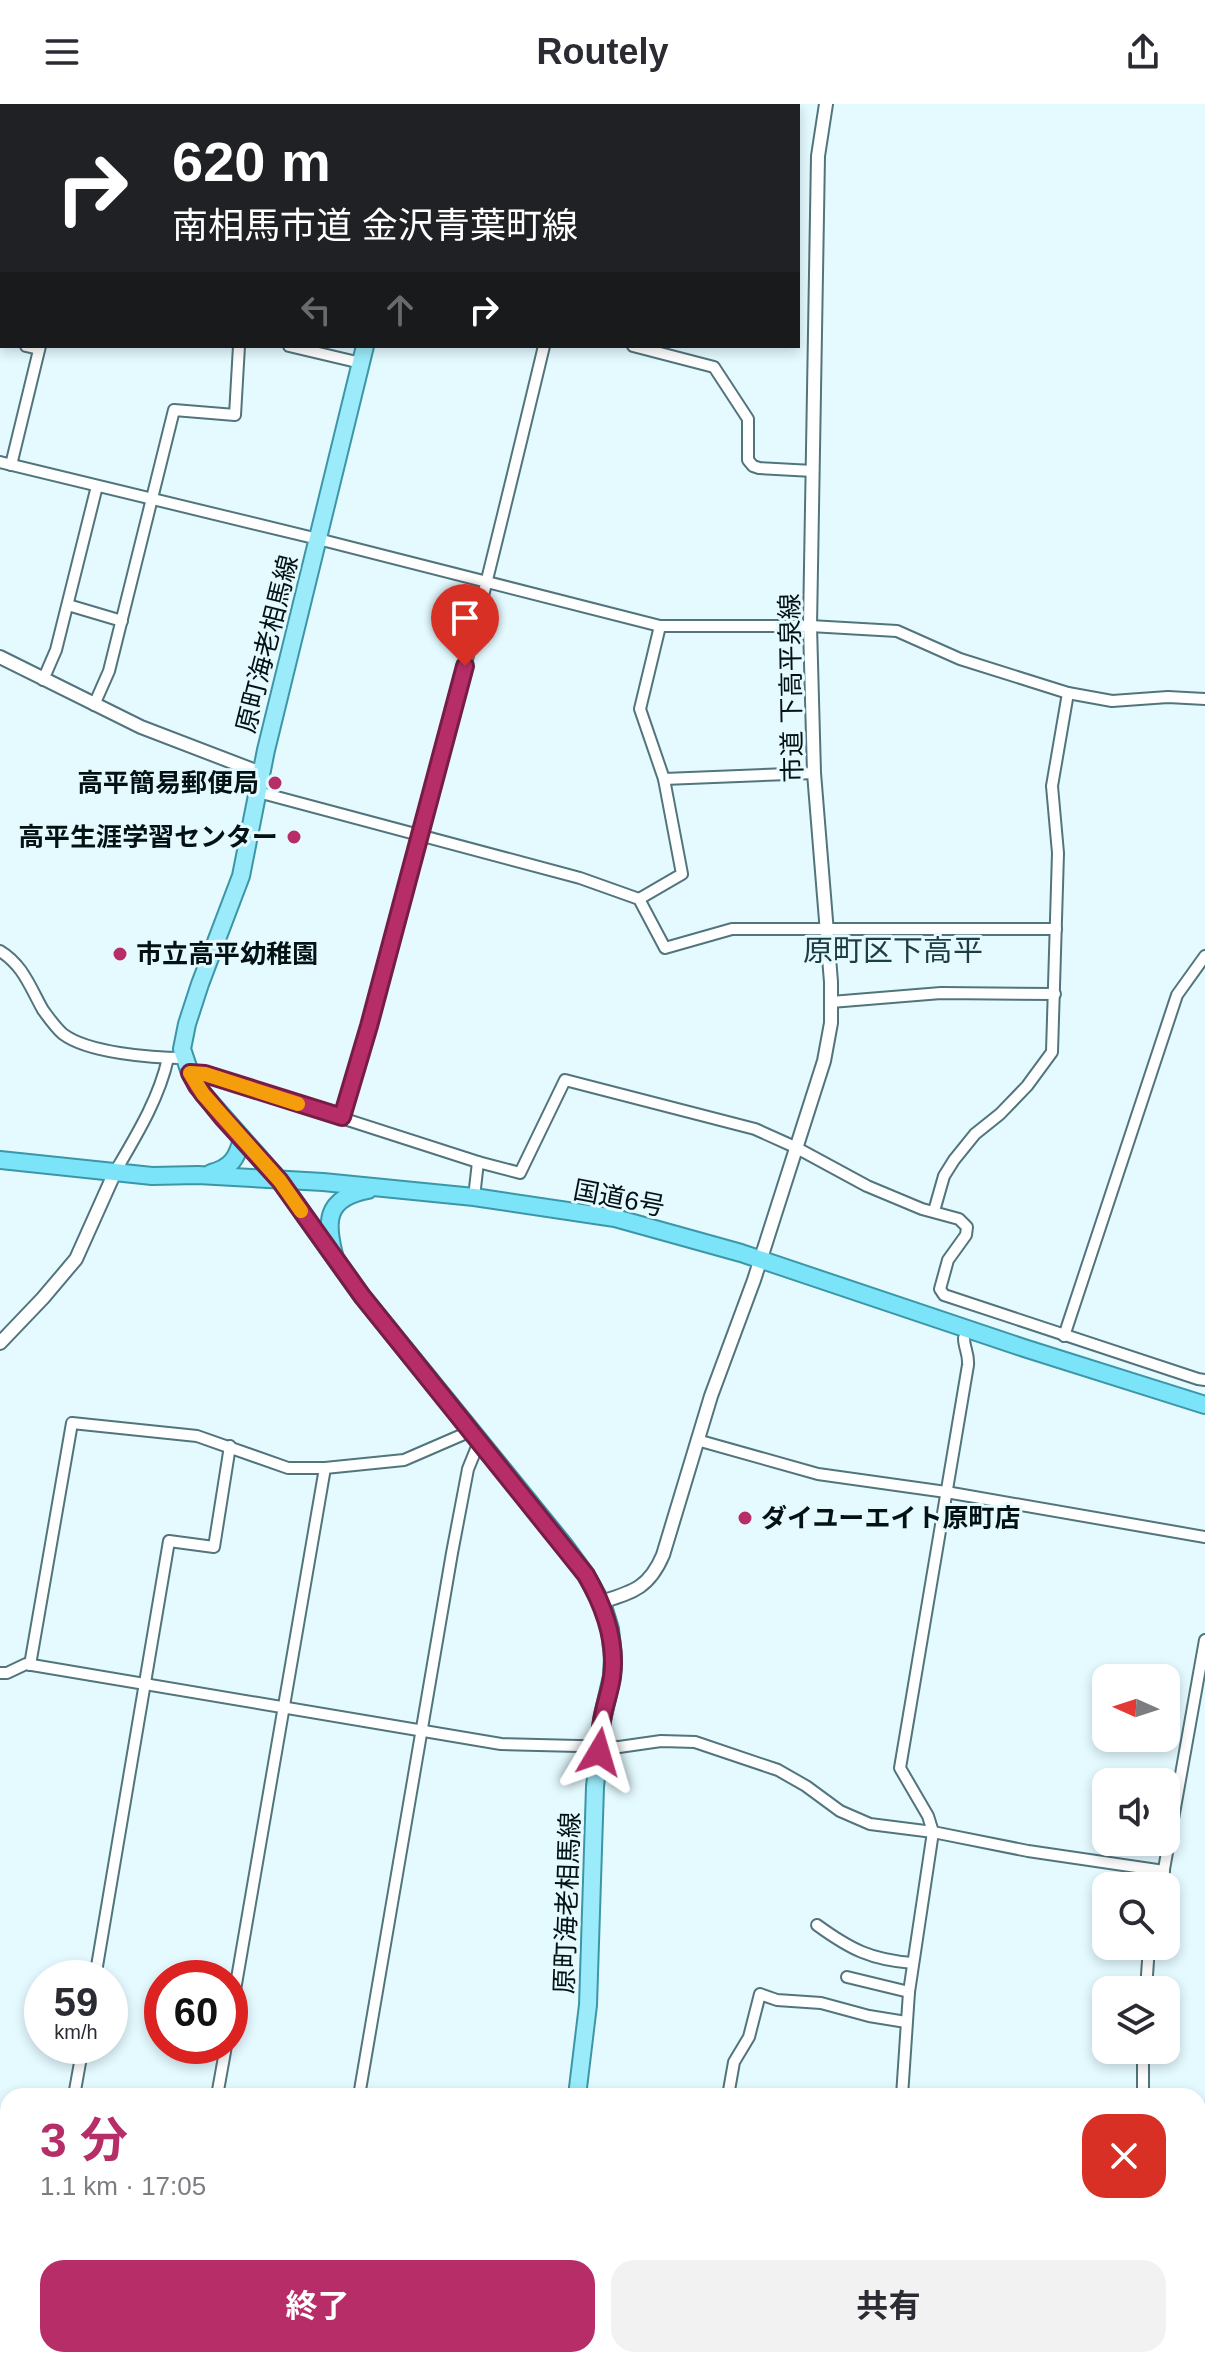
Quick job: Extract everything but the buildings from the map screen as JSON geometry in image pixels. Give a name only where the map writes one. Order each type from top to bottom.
[{"type":"highway","points":[[198,1175],[218,1172],[229,1166],[236,1157],[242,1139]]},
{"type":"highway","name":"国道6号","points":[[0,1160],[152,1176],[198,1175],[323,1182],[474,1197],[615,1218],[759,1260],[1205,1405]]},
{"type":"highway","points":[[335,1258],[329,1223],[335,1206],[348,1196],[381,1188]]},
{"type":"main road","name":"原町海老相馬線","points":[[365,348],[261,773],[241,876],[182,1039],[181,1063],[197,1086],[280,1181],[362,1296],[564,1545],[601,1602],[610,1629],[613,1658],[599,1746],[588,2005],[578,2088]]},
{"type":"street","name":"市道 下高平泉線","points":[[601,1602],[641,1587],[655,1573],[663,1555],[711,1396],[754,1280],[824,1061],[831,1023],[827,928],[814,773],[810,626],[818,156],[826,104]]},
{"type":"street","points":[[39,348],[6,464],[660,626],[810,626],[897,631],[960,659],[1068,693],[1112,701],[1168,697],[1205,699]]},
{"type":"street","points":[[94,705],[109,671],[174,410],[235,415],[239,348]]},
{"type":"street","points":[[297,348],[361,363]]},
{"type":"street","points":[[342,1117],[488,582],[544,348]]},
{"type":"street","points":[[641,348],[714,367],[748,419],[748,460],[753,466],[813,471]]},
{"type":"street","points":[[43,680],[56,650],[97,486]]},
{"type":"street","points":[[68,605],[122,621]]},
{"type":"street","points":[[639,899],[682,874],[664,779],[640,709],[660,626]]},
{"type":"street","points":[[0,657],[141,727],[261,773]]},
{"type":"street","points":[[934,1211],[944,1176],[954,1160],[975,1134],[1008,1106],[1051,1056],[1058,853],[1052,786],[1068,693]]},
{"type":"street","points":[[664,779],[814,773]]},
{"type":"street","points":[[258,792],[580,878],[639,899],[665,948],[732,929],[1056,929]]},
{"type":"street","points":[[0,951],[22,969],[50,1019],[67,1036],[81,1044],[181,1063],[205,1074],[520,1173],[565,1080],[755,1129],[867,1186],[922,1209],[959,1219],[967,1227],[966,1235],[948,1260],[940,1289],[944,1295],[971,1310],[1205,1380]]},
{"type":"street","points":[[1064,1336],[1177,995],[1205,956]]},
{"type":"street","points":[[831,1002],[941,993],[1055,994]]},
{"type":"street","points":[[0,1343],[76,1259],[115,1172],[165,1075],[181,1063]]},
{"type":"street","points":[[474,1197],[478,1162]]},
{"type":"street","points":[[902,2088],[909,1992],[933,1832],[928,1816],[900,1768],[968,1365],[969,1354],[964,1338]]},
{"type":"street","points":[[30,1665],[72,1423],[197,1436],[288,1468],[325,1468],[404,1460],[475,1436]]},
{"type":"street","points":[[360,2088],[475,1436]]},
{"type":"street","points":[[697,1440],[818,1474],[946,1492],[1205,1537]]},
{"type":"street","points":[[98,1960],[169,1541],[214,1547],[230,1446]]},
{"type":"street","points":[[240,1960],[325,1468]]},
{"type":"street","points":[[0,1673],[26,1664],[501,1744],[619,1747],[661,1741],[695,1742],[778,1770],[840,1811],[863,1822],[1164,1871],[1205,1640]]},
{"type":"street","points":[[817,1925],[848,1947],[885,1960],[913,1963]]},
{"type":"street","points":[[847,1977],[909,1992]]},
{"type":"street","points":[[729,2088],[734,2062],[749,2037],[760,1994],[777,2000],[821,2003],[906,2022]]},
{"type":"street","points":[[75,2088],[80,2064]]},
{"type":"street","points":[[218,2088],[223,2064]]},
{"type":"street","points":[[1143,2064],[1143,2088]]},
{"type":"slow traffic","points":[[298,1104],[205,1074],[190,1073],[203,1094],[280,1181],[301,1211]]},
{"type":"place","name":"高平簡易郵便局","points":[[275,783]]},
{"type":"place","name":"高平生涯学習センター","points":[[294,837]]},
{"type":"place","name":"市立高平幼稚園","points":[[120,954]]},
{"type":"place","name":"ダイユーエイト原町店","points":[[745,1518]]},
{"type":"district","name":"原町区下高平","points":[[893,951]]},
{"type":"route","points":[[465,666],[342,1117],[205,1074],[190,1073],[222,1117],[280,1181],[362,1296],[564,1545],[596,1591],[610,1629],[613,1658],[599,1752]]}]
